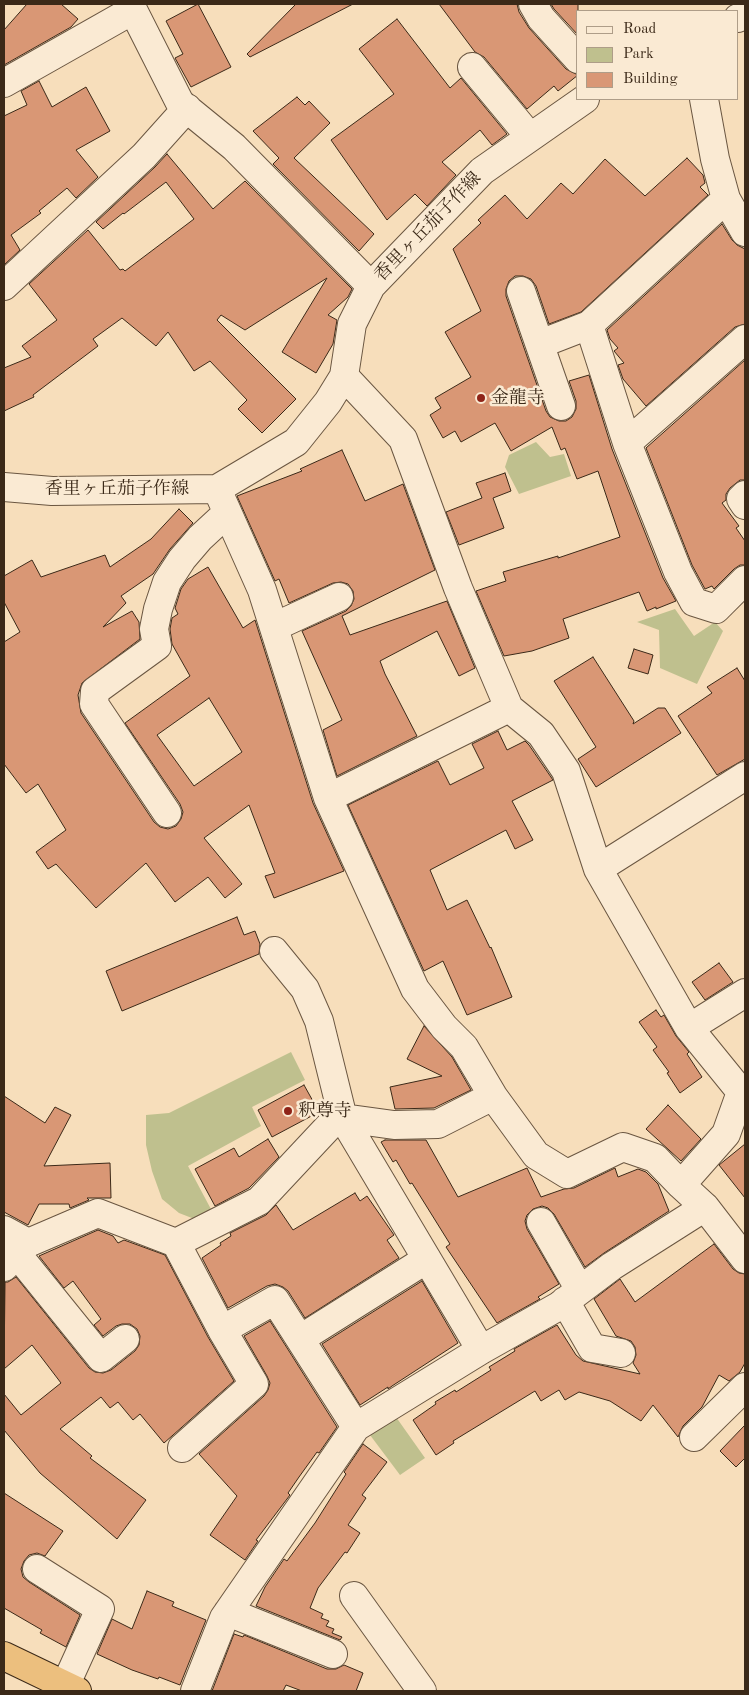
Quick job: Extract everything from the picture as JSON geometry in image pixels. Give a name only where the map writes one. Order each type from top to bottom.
[{"type":"highway","points":[[4,1656],[71,1689]]},
{"type":"street","points":[[533,4],[541,18],[576,56]]},
{"type":"street","points":[[4,83],[132,7],[180,103],[234,146],[371,286]]},
{"type":"street","points":[[472,67],[530,137]]},
{"type":"street","name":"香里ヶ丘茄子作線","points":[[4,487],[52,491],[217,489],[296,442],[328,402],[344,376],[352,324],[371,286],[482,171],[584,100]]},
{"type":"street","points":[[704,100],[715,159],[726,199],[745,232]]},
{"type":"street","points":[[4,286],[144,156],[187,108]]},
{"type":"street","points":[[540,344],[589,325],[726,199]]},
{"type":"street","points":[[521,291],[561,406]]},
{"type":"street","points":[[589,325],[627,443],[678,572],[694,602],[716,609],[745,580]]},
{"type":"street","points":[[627,443],[745,339]]},
{"type":"street","points":[[344,376],[403,439],[458,588],[509,708],[541,734],[566,771],[598,869],[689,1028],[740,1092],[726,1134],[681,1185]]},
{"type":"street","points":[[217,489],[262,590],[328,798],[416,989],[444,1026],[464,1047],[493,1096],[536,1156],[568,1174],[623,1147],[655,1158],[705,1207],[745,1259]]},
{"type":"street","points":[[745,495],[741,499],[745,505]]},
{"type":"street","points":[[167,813],[94,704],[95,691],[157,646],[154,629],[158,608],[167,582],[182,559],[200,538],[228,513]]},
{"type":"street","points":[[274,626],[339,597]]},
{"type":"street","points":[[328,798],[509,708]]},
{"type":"street","points":[[598,869],[745,776]]},
{"type":"street","points":[[274,951],[305,989],[319,1021],[338,1121],[427,1259],[481,1350]]},
{"type":"street","points":[[689,1028],[745,993]]},
{"type":"street","points":[[176,1243],[259,1200],[338,1121],[394,1125],[438,1124],[493,1096]]},
{"type":"street","points":[[195,1691],[224,1618],[356,1427],[481,1350],[558,1306],[612,1266],[705,1207]]},
{"type":"street","points":[[16,1254],[98,1213],[176,1243],[222,1330],[254,1384],[182,1448]]},
{"type":"street","points":[[541,1222],[573,1295],[592,1348],[621,1353]]},
{"type":"street","points":[[4,1230],[16,1254],[101,1358],[125,1339]]},
{"type":"street","points":[[300,1339],[427,1259]]},
{"type":"street","points":[[222,1330],[275,1300],[356,1427]]},
{"type":"street","points":[[694,1437],[745,1387]]},
{"type":"street","points":[[37,1569],[100,1608],[71,1689]]},
{"type":"street","points":[[354,1596],[422,1691]]},
{"type":"street","points":[[228,1612],[333,1654]]},
{"type":"green space","points":[[536,442],[550,457],[564,454],[571,476],[519,494],[505,467],[509,455]]},
{"type":"green space","points":[[675,609],[694,636],[715,622],[723,631],[697,684],[660,668],[659,630],[637,622]]},
{"type":"green space","points":[[291,1052],[305,1080],[252,1107],[261,1126],[188,1166],[213,1213],[197,1220],[179,1213],[162,1199],[152,1171],[146,1145],[146,1115],[169,1113]]},
{"type":"green space","points":[[396,1417],[425,1458],[400,1475],[370,1435]]},
{"type":"building","points":[[27,4],[61,4],[78,19],[71,27],[4,65],[4,30]]},
{"type":"building","points":[[198,4],[231,67],[191,87],[175,58],[183,54],[166,21]]},
{"type":"building","points":[[296,4],[353,4],[250,57],[247,54]]},
{"type":"building","points":[[439,4],[517,4],[519,12],[529,28],[566,69],[576,74],[576,77],[558,91],[554,86],[527,109],[484,57],[475,52]]},
{"type":"building","points":[[551,4],[578,4],[578,10],[576,10],[576,33]]},
{"type":"building","points":[[397,19],[450,88],[461,78],[507,134],[492,145],[480,130],[442,162],[456,175],[427,206],[415,194],[387,220],[331,140],[394,94],[359,49]]},
{"type":"building","points":[[39,81],[52,107],[86,87],[110,131],[76,150],[98,177],[76,198],[67,188],[39,211],[41,213],[11,235],[20,250],[4,265],[4,116],[27,105],[21,91]]},
{"type":"building","points":[[297,97],[305,105],[309,101],[330,123],[294,158],[374,234],[359,251],[273,164],[279,158],[253,131]]},
{"type":"building","points":[[167,154],[213,209],[245,181],[352,289],[348,297],[328,315],[337,320],[333,344],[316,373],[282,352],[327,278],[245,330],[221,315],[217,320],[296,399],[262,433],[238,409],[247,400],[210,361],[194,371],[168,332],[156,346],[122,318],[93,339],[98,346],[33,395],[34,397],[4,411],[4,368],[31,357],[22,346],[57,320],[29,284],[88,230],[120,270],[123,269],[125,271],[194,219],[166,182],[103,229],[96,222]]},
{"type":"building","points":[[687,158],[703,175],[705,183],[700,187],[708,195],[581,312],[549,324],[536,286],[531,279],[515,276],[509,281],[506,289],[506,296],[546,411],[550,417],[559,421],[566,421],[572,417],[576,409],[576,401],[569,381],[589,375],[612,449],[663,578],[676,601],[647,611],[639,592],[563,619],[569,638],[532,651],[504,656],[476,591],[506,581],[503,572],[558,556],[558,558],[620,537],[598,471],[577,479],[565,448],[561,450],[552,427],[511,451],[495,423],[461,442],[455,431],[443,438],[430,415],[441,408],[435,398],[471,377],[445,332],[481,311],[453,249],[481,223],[478,220],[505,195],[527,219],[561,183],[573,194],[605,159],[645,196]]},
{"type":"building","points":[[722,224],[732,240],[745,249],[745,324],[735,327],[646,406],[623,379],[618,365],[624,363],[614,351],[618,348],[610,339],[607,330]]},
{"type":"building","points":[[745,360],[745,480],[740,480],[730,488],[726,494],[726,500],[722,503],[739,526],[736,528],[745,541],[745,565],[740,565],[734,569],[714,589],[712,586],[705,589],[692,565],[646,448]]},
{"type":"building","points":[[342,450],[365,501],[403,484],[435,570],[342,616],[350,635],[447,601],[475,668],[459,676],[437,631],[380,661],[417,736],[337,776],[323,730],[342,720],[302,631],[346,611],[354,599],[353,591],[348,584],[341,582],[333,583],[289,603],[279,579],[275,581],[237,496],[302,471],[300,469]]},
{"type":"building","points":[[505,473],[511,491],[493,498],[504,528],[459,545],[446,512],[482,498],[476,483]]},
{"type":"building","points":[[179,509],[193,523],[170,549],[153,574],[121,596],[126,603],[103,627],[132,611],[139,622],[140,639],[82,683],[78,695],[81,713],[154,822],[160,827],[168,829],[176,826],[183,812],[180,804],[125,723],[190,676],[172,644],[170,629],[172,618],[178,614],[175,608],[181,589],[188,579],[208,567],[243,628],[255,620],[313,803],[344,871],[274,898],[265,876],[275,873],[249,805],[204,838],[242,884],[225,898],[208,877],[175,902],[146,863],[96,908],[56,864],[48,869],[36,852],[66,830],[38,784],[26,793],[4,764],[4,642],[20,632],[4,602],[4,576],[32,560],[41,577],[105,555],[110,567],[151,539]],"holes":[[[209,698],[242,752],[194,786],[157,735]]]},
{"type":"building","points":[[634,649],[653,655],[648,674],[628,668]]},
{"type":"building","points":[[593,657],[634,721],[633,724],[658,708],[665,708],[681,733],[596,787],[578,759],[596,747],[554,681]]},
{"type":"building","points":[[737,668],[745,681],[745,759],[717,775],[678,716],[712,693],[707,687]]},
{"type":"building","points":[[498,731],[507,750],[525,741],[553,780],[512,801],[533,840],[515,849],[506,830],[430,870],[447,910],[467,900],[491,947],[512,997],[467,1015],[443,961],[424,971],[348,805],[438,761],[450,785],[484,768],[472,744]]},
{"type":"building","points":[[237,917],[244,935],[255,931],[260,944],[259,954],[122,1011],[106,971]]},
{"type":"building","points":[[719,963],[733,982],[705,1000],[692,982]]},
{"type":"building","points":[[656,1010],[661,1017],[664,1015],[676,1036],[689,1052],[687,1054],[702,1077],[680,1093],[667,1073],[669,1072],[653,1050],[657,1047],[639,1022]]},
{"type":"building","points":[[424,1026],[452,1057],[471,1090],[434,1108],[395,1109],[390,1087],[442,1076],[407,1059]]},
{"type":"building","name":"釈尊寺","points":[[304,1085],[319,1112],[272,1137],[258,1110]]},
{"type":"building","points":[[4,1096],[45,1123],[55,1107],[71,1115],[44,1166],[110,1163],[111,1198],[87,1198],[89,1200],[70,1208],[69,1204],[39,1204],[28,1225],[4,1212]]},
{"type":"building","points":[[668,1105],[701,1139],[681,1161],[646,1129]]},
{"type":"building","points":[[268,1139],[279,1157],[249,1188],[215,1206],[195,1169],[234,1148],[239,1157]]},
{"type":"building","points":[[385,1140],[426,1140],[458,1197],[527,1168],[541,1197],[564,1189],[574,1188],[615,1168],[618,1177],[638,1169],[646,1172],[658,1184],[669,1211],[585,1267],[554,1214],[548,1208],[542,1206],[533,1209],[527,1215],[525,1221],[527,1229],[559,1284],[538,1297],[540,1299],[497,1323],[446,1247],[450,1244],[412,1183],[410,1184],[396,1160],[393,1162],[381,1142]]},
{"type":"building","points":[[745,1144],[745,1198],[719,1165]]},
{"type":"building","points":[[355,1193],[360,1201],[367,1196],[394,1235],[387,1240],[399,1258],[305,1318],[288,1291],[275,1284],[267,1286],[228,1308],[202,1258],[221,1245],[220,1243],[231,1236],[230,1233],[266,1215],[276,1205],[293,1230]]},
{"type":"building","points":[[98,1230],[113,1236],[118,1243],[124,1240],[165,1255],[208,1337],[234,1381],[164,1443],[140,1414],[133,1420],[118,1402],[110,1408],[101,1397],[60,1429],[92,1456],[90,1458],[146,1500],[117,1539],[40,1473],[4,1430],[4,1394],[21,1415],[61,1383],[32,1345],[4,1369],[5,1282],[16,1277],[89,1368],[95,1372],[103,1373],[111,1370],[135,1351],[139,1345],[140,1336],[137,1329],[130,1324],[116,1326],[103,1336],[94,1325],[101,1319],[73,1281],[64,1288],[39,1256]]},
{"type":"building","points":[[714,1244],[733,1269],[745,1274],[745,1363],[740,1372],[729,1381],[719,1375],[702,1407],[683,1426],[678,1437],[653,1405],[641,1421],[610,1401],[579,1392],[565,1400],[559,1390],[541,1401],[535,1391],[453,1441],[454,1443],[436,1455],[413,1420],[436,1404],[435,1402],[455,1390],[456,1392],[491,1370],[489,1367],[515,1351],[514,1349],[557,1325],[576,1355],[583,1361],[640,1374],[633,1363],[636,1355],[635,1347],[631,1341],[616,1336],[594,1299],[620,1279],[635,1302]]},
{"type":"building","points":[[422,1281],[458,1343],[360,1405],[322,1344]]},
{"type":"building","points":[[270,1321],[337,1427],[299,1477],[288,1493],[290,1495],[256,1540],[258,1541],[245,1560],[210,1535],[237,1496],[199,1454],[264,1396],[268,1390],[270,1383],[267,1376],[244,1336]]},
{"type":"building","points":[[745,1425],[745,1458],[736,1467],[720,1451]]},
{"type":"building","points":[[363,1444],[387,1462],[362,1495],[366,1498],[348,1525],[360,1533],[347,1553],[345,1552],[318,1588],[310,1608],[323,1614],[321,1618],[329,1621],[326,1626],[334,1629],[332,1633],[342,1637],[340,1640],[256,1606],[265,1587],[284,1559],[287,1561],[315,1523],[346,1474],[344,1472]]},
{"type":"building","points":[[4,1493],[63,1531],[45,1556],[37,1553],[29,1555],[21,1569],[23,1577],[29,1582],[80,1615],[66,1647],[40,1633],[42,1630],[4,1608]]},
{"type":"building","points":[[147,1591],[174,1602],[172,1606],[206,1620],[180,1685],[132,1670],[97,1654],[112,1619],[132,1629]]},
{"type":"building","points":[[234,1634],[243,1637],[244,1635],[327,1669],[336,1669],[344,1665],[363,1673],[356,1691],[302,1691],[286,1685],[283,1691],[212,1691]]},
{"type":"place","name":"金龍寺","points":[[481,398]]},
{"type":"place","name":"釈尊寺","points":[[288,1111]]}]
